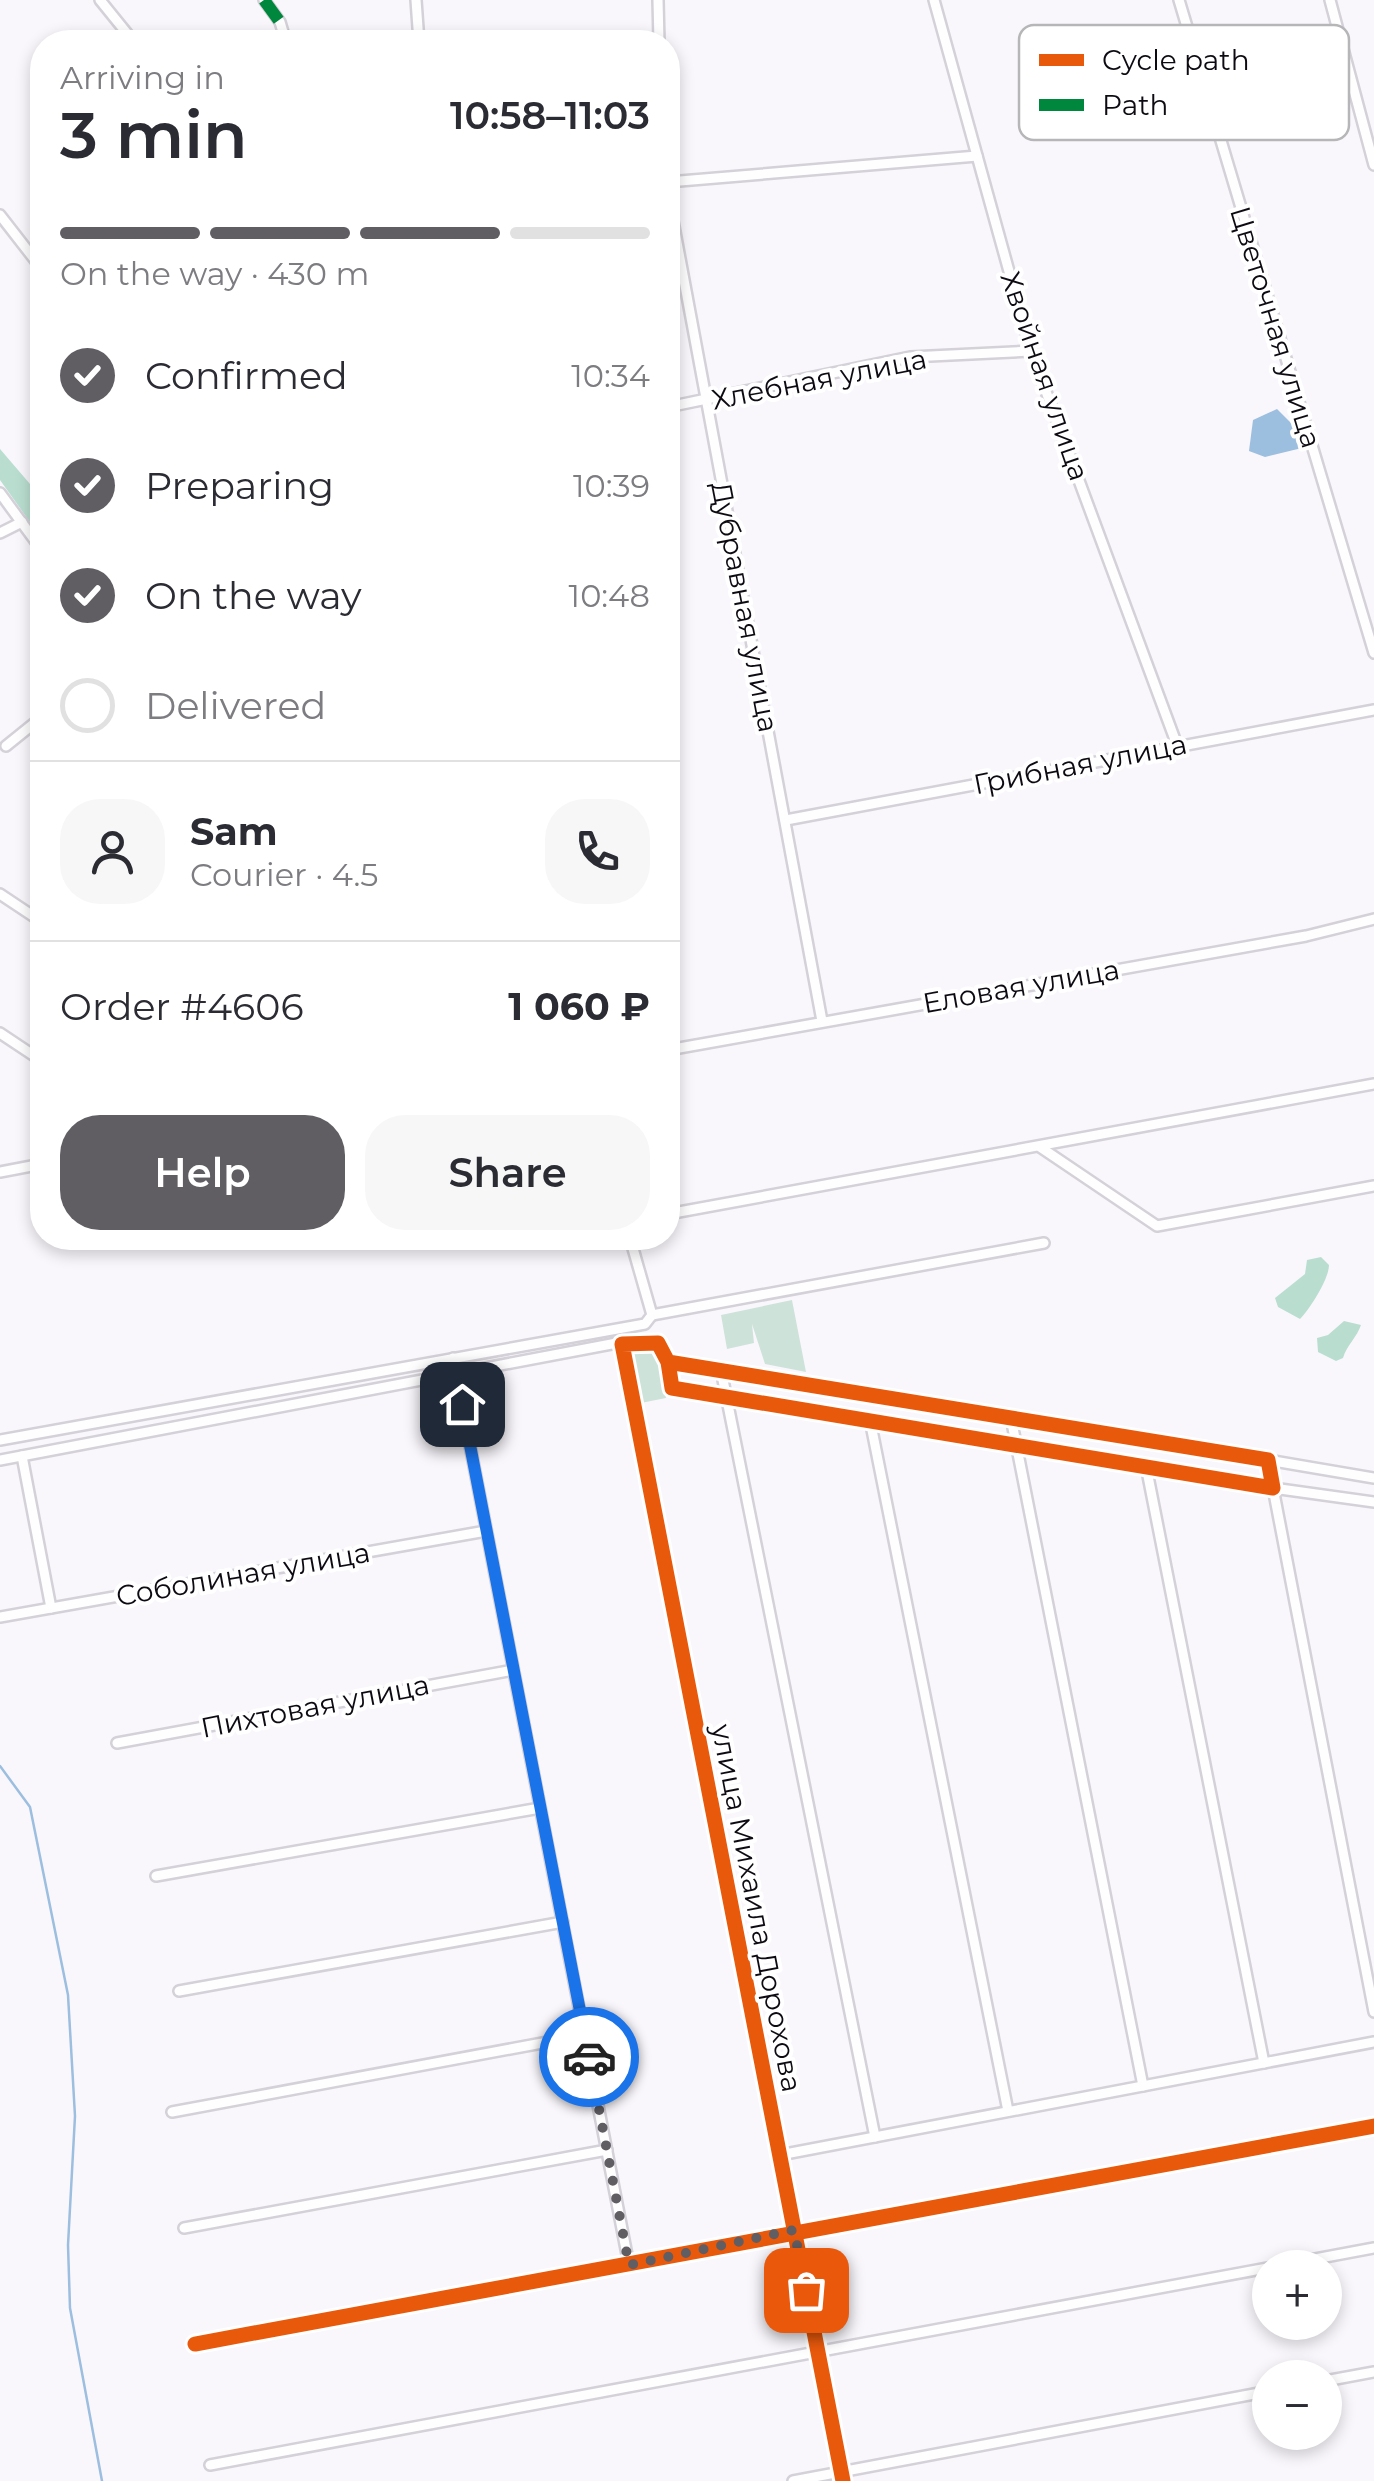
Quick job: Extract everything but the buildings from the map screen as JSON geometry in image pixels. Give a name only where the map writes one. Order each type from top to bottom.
[{"type":"street","points":[[100,0],[124,30]]},
{"type":"street","points":[[264,0],[282,30]]},
{"type":"street","points":[[416,0],[417,30]]},
{"type":"street","points":[[658,0],[659,30]]},
{"type":"street","name":"Хвойная улица","points":[[934,0],[1030,350],[1178,745]]},
{"type":"street","name":"Цветочная улица","points":[[1179,0],[1186,25]]},
{"type":"street","points":[[1330,0],[1337,25]]},
{"type":"street","points":[[1349,71],[1374,165]]},
{"type":"street","name":"Цветочная улица","points":[[1221,140],[1374,654]]},
{"type":"street","points":[[680,181],[977,156]]},
{"type":"street","points":[[0,214],[30,253]]},
{"type":"street","name":"Дубравная улица","points":[[680,259],[822,1021]]},
{"type":"street","name":"Хлебная улица","points":[[680,405],[910,357],[1030,350]]},
{"type":"street","points":[[0,492],[30,533]]},
{"type":"street","points":[[0,533],[22,522]]},
{"type":"street","name":"Грибная улица","points":[[786,820],[1374,710]]},
{"type":"street","points":[[6,746],[30,727]]},
{"type":"street","points":[[0,894],[30,914]]},
{"type":"street","name":"Еловая улица","points":[[680,1048],[1306,936],[1374,918]]},
{"type":"street","points":[[0,1033],[30,1054]]},
{"type":"street","points":[[680,1212],[1374,1084]]},
{"type":"street","points":[[1040,1147],[1157,1226],[1374,1186]]},
{"type":"street","points":[[0,1172],[30,1166]]},
{"type":"street","points":[[0,1440],[620,1329],[644,1324],[652,1315],[1044,1243]]},
{"type":"street","points":[[633,1250],[652,1315]]},
{"type":"street","name":"улица Михаила Дорохова","points":[[620,1329],[842,2477]]},
{"type":"street","points":[[0,1460],[455,1372],[622,1344],[658,1343],[668,1362],[672,1388],[1374,1502]]},
{"type":"street","points":[[453,1358],[629,2265]]},
{"type":"street","points":[[668,1362],[1374,1478]]},
{"type":"street","points":[[721,1370],[876,2137]]},
{"type":"street","points":[[1011,1418],[1143,2086]]},
{"type":"street","points":[[870,1420],[1008,2111]]},
{"type":"street","points":[[22,1456],[51,1608]]},
{"type":"street","points":[[1268,1460],[1374,2012]]},
{"type":"street","points":[[1146,1466],[1264,2063]]},
{"type":"street","name":"Соболиная улица","points":[[0,1616],[486,1532]]},
{"type":"street","name":"Пихтовая улица","points":[[117,1743],[513,1670]]},
{"type":"street","points":[[156,1876],[540,1808]]},
{"type":"street","points":[[179,1991],[562,1922]]},
{"type":"street","points":[[172,2112],[585,2036]]},
{"type":"street","points":[[780,2155],[1374,2042]]},
{"type":"street","points":[[195,2344],[629,2265],[794,2230],[1374,2126]]},
{"type":"street","points":[[184,2228],[607,2150]]},
{"type":"street","points":[[210,2465],[1374,2248]]},
{"type":"street","points":[[1342,2378],[1374,2372]]},
{"type":"street","points":[[793,2481],[842,2477],[1252,2395]]},
{"type":"green space","points":[[0,449],[30,484],[30,522],[0,480]]},
{"type":"green space","points":[[1321,1257],[1329,1265],[1328,1271],[1300,1319],[1278,1307],[1275,1298],[1305,1274],[1307,1260]]},
{"type":"green space","points":[[792,1300],[806,1372],[765,1364],[752,1324],[754,1343],[727,1349],[721,1315]]},
{"type":"green space","points":[[1344,1321],[1361,1325],[1343,1358],[1336,1361],[1318,1352],[1317,1338],[1328,1335]]},
{"type":"green space","points":[[650,1345],[658,1352],[666,1398],[641,1403],[632,1348]]},
{"type":"water","points":[[1277,409],[1298,430],[1306,447],[1265,457],[1249,451],[1253,420]]},
{"type":"waterway","points":[[0,1766],[30,1807],[68,1995],[75,2116],[68,2245],[70,2308],[102,2481]]},
{"type":"marked path","points":[[264,0],[282,30]]},
{"type":"cycle path","points":[[668,1362],[1268,1460],[1273,1488],[672,1388],[668,1362],[658,1343],[622,1344],[843,2481]]},
{"type":"cycle path","points":[[195,2344],[1374,2126]]},
{"type":"way so far","points":[[589,2057],[629,2265],[794,2230],[806,2290]]},
{"type":"route","points":[[462,1404],[589,2057]]}]
